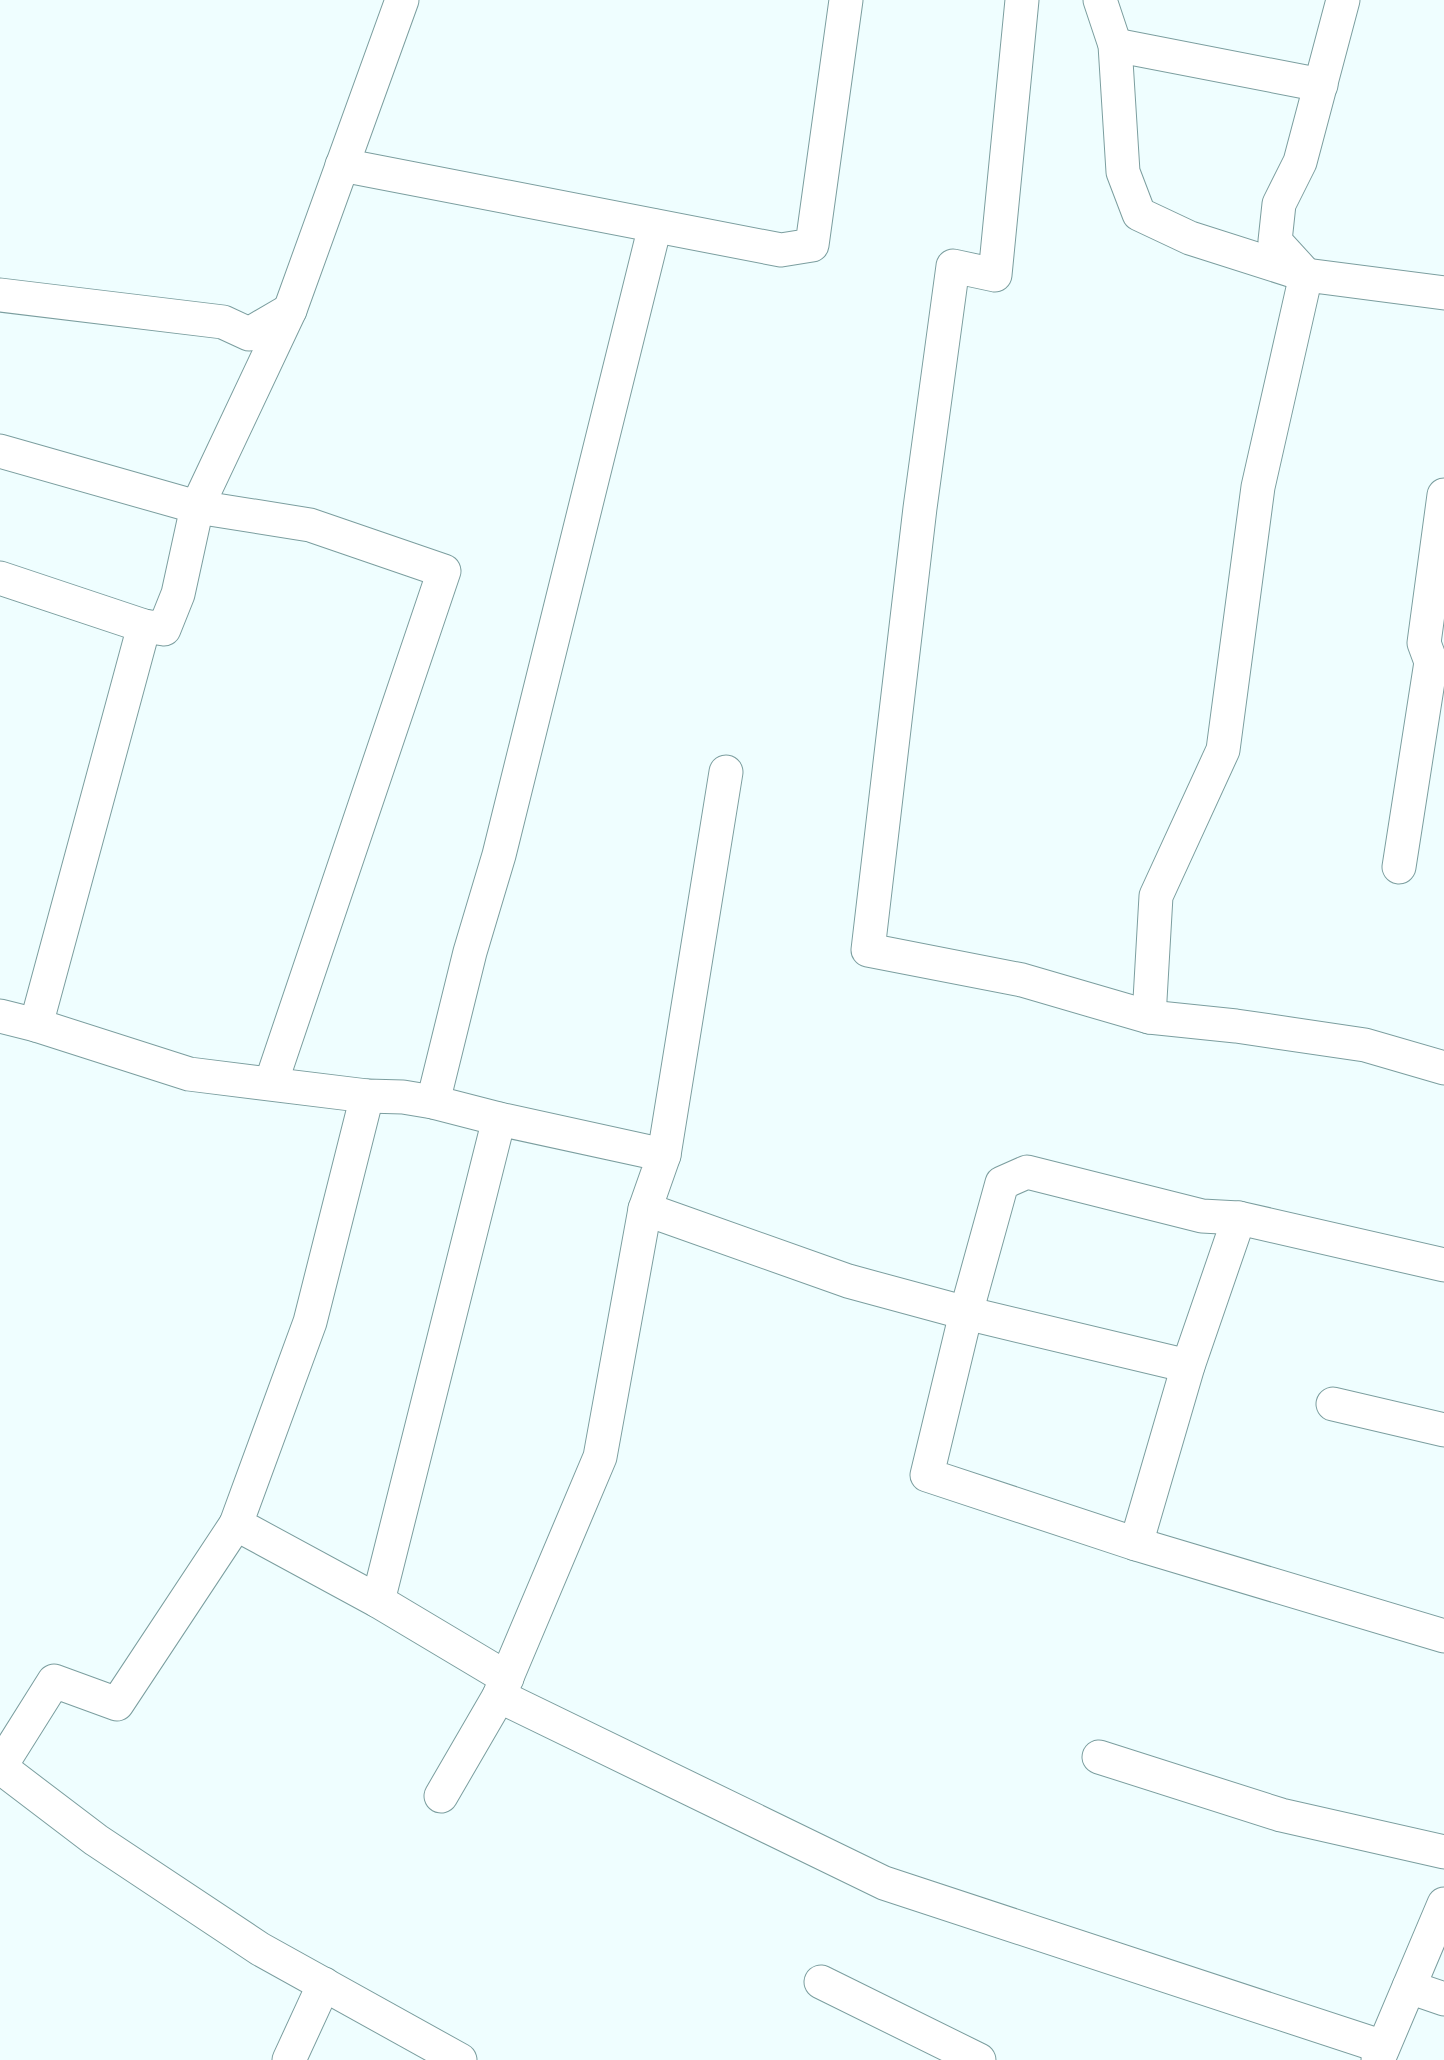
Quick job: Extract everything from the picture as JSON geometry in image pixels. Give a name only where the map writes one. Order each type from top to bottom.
[{"type":"street","points":[[0,579],[144,626],[165,629],[178,594],[196,507],[291,310],[402,0]]},
{"type":"street","points":[[342,165],[781,250],[812,245],[846,0]]},
{"type":"street","points":[[1022,0],[995,275],[953,266],[920,508],[868,950],[1022,980],[1149,1017],[1236,1026],[1365,1045],[1444,1068]]},
{"type":"street","points":[[1100,0],[1115,45],[1123,172],[1139,214],[1190,238],[1306,275],[1444,293]]},
{"type":"street","points":[[1306,275],[1275,241],[1279,204],[1300,162],[1343,0]]},
{"type":"street","points":[[1115,45],[1320,85]]},
{"type":"street","points":[[433,1102],[470,952],[499,855],[656,226]]},
{"type":"street","points":[[1149,1017],[1156,896],[1223,750],[1258,487],[1306,275]]},
{"type":"street","points":[[0,295],[223,322],[249,334],[291,310]]},
{"type":"street","points":[[0,451],[196,507],[310,525],[444,571],[271,1083]]},
{"type":"street","points":[[1399,867],[1437,663],[1424,643],[1444,495]]},
{"type":"street","points":[[36,1025],[144,626]]},
{"type":"street","points":[[441,1796],[503,1687],[600,1457],[645,1209],[664,1155],[726,772]]},
{"type":"street","points":[[0,1016],[36,1025],[189,1074],[433,1102],[499,1119],[664,1155]]},
{"type":"street","points":[[367,1096],[310,1322],[236,1524],[117,1704],[54,1681],[0,1767],[96,1840],[260,1949],[460,2060]]},
{"type":"street","points":[[378,1601],[499,1119]]},
{"type":"street","points":[[1444,1265],[1239,1218],[1202,1216],[1027,1172],[1002,1183],[966,1313],[927,1475],[1136,1544],[1444,1636]]},
{"type":"street","points":[[645,1209],[848,1281],[966,1313],[1188,1366]]},
{"type":"street","points":[[1136,1544],[1188,1366],[1239,1218]]},
{"type":"street","points":[[1332,1404],[1444,1430]]},
{"type":"street","points":[[236,1524],[378,1601],[503,1687],[884,1883],[1381,2053],[1444,1904]]},
{"type":"street","points":[[1099,1757],[1281,1815],[1444,1852]]},
{"type":"street","points":[[821,1982],[979,2060]]},
{"type":"street","points":[[289,2060],[324,1984]]},
{"type":"street","points":[[1409,1987],[1444,1999]]}]
